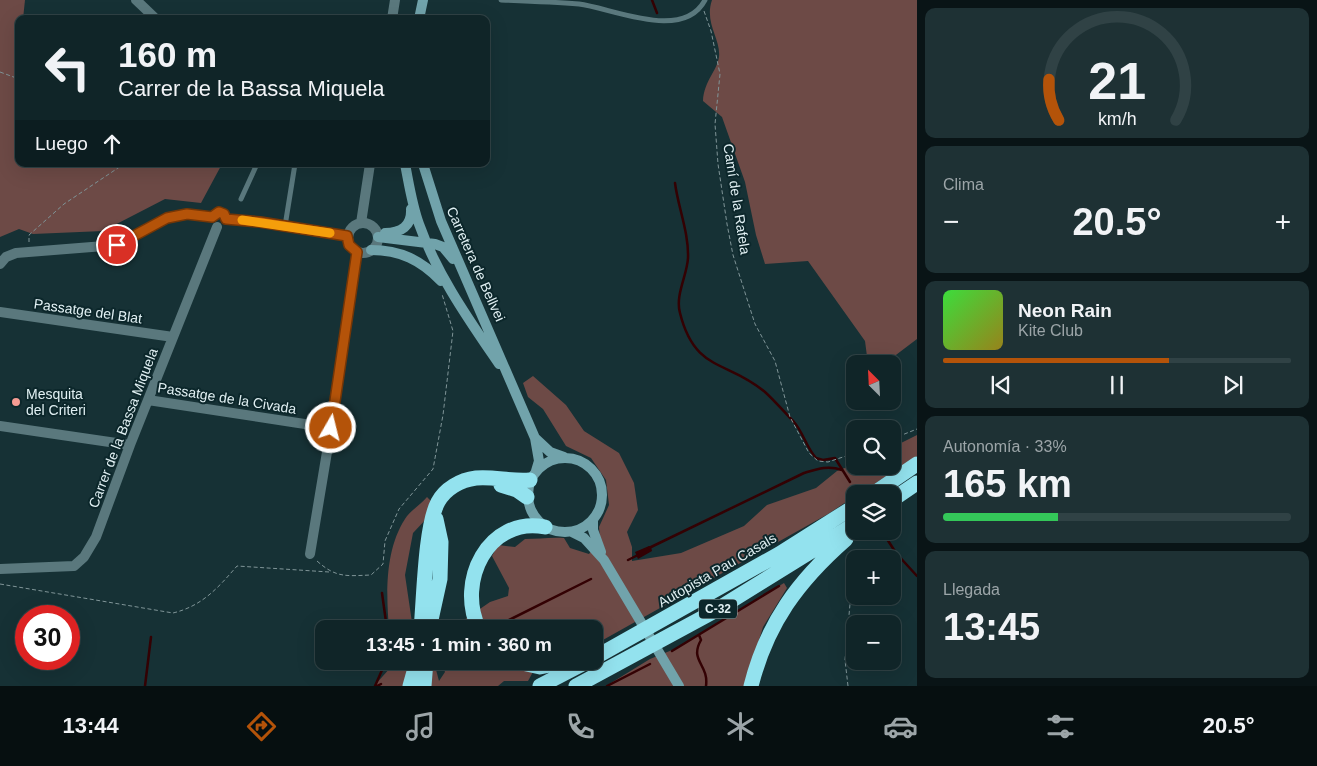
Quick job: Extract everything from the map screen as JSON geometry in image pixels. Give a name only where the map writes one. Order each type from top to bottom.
[{"type":"highway","points":[[886,485],[917,464]]},
{"type":"highway","points":[[422,620],[430,530],[438,502],[454,486],[475,478],[512,482],[533,475]]},
{"type":"highway","points":[[431,620],[440,579],[441,542],[436,518],[441,505],[454,491],[477,482],[509,487],[527,497]]},
{"type":"highway","points":[[901,494],[917,483]]},
{"type":"highway","name":"Autopista Pau Casals","points":[[603,651],[779,554],[846,512]]},
{"type":"highway","points":[[475,620],[470,591],[475,569],[482,556],[492,544],[511,531],[523,526],[545,527]]},
{"type":"highway","name":"C-32","points":[[576,686],[713,612],[846,530]]},
{"type":"highway","points":[[751,686],[760,656],[778,616],[811,572],[846,540]]},
{"type":"highway","points":[[410,686],[414,670]]},
{"type":"highway","points":[[424,686],[425,670]]},
{"type":"highway","points":[[540,686],[571,670]]},
{"type":"main road","points":[[421,15],[423,0]]},
{"type":"main road","name":"Carretera de Bellvei","points":[[406,167],[418,223],[426,243],[450,291],[507,374]]},
{"type":"main road","name":"Carretera de Bellvei","points":[[424,167],[441,221],[535,438],[539,461],[533,475]]},
{"type":"main road","points":[[377,234],[398,233],[407,226],[412,217],[409,188]]},
{"type":"main road","points":[[377,234],[443,247],[452,257],[466,288],[476,301]]},
{"type":"main road","points":[[371,250],[388,250],[420,262],[450,291]]},
{"type":"main road","name":"Carretera de Bellvei","points":[[535,438],[550,452],[565,457]]},
{"type":"main road","points":[[565,457],[580,460],[593,469],[602,487],[602,504],[593,520],[583,528],[572,532],[556,532],[545,527],[535,518],[529,509],[527,497],[533,475],[549,460],[565,457]]},
{"type":"main road","points":[[593,520],[593,530],[604,560],[679,686]]},
{"type":"main road","points":[[572,532],[584,538],[604,560]]},
{"type":"street","points":[[136,0],[152,15]]},
{"type":"street","points":[[393,15],[395,0]]},
{"type":"street","points":[[361,223],[370,167]]},
{"type":"street","points":[[0,264],[6,257],[16,253],[117,245],[167,218],[187,214],[212,217],[219,212],[224,214],[226,219],[224,225],[218,227],[212,224],[212,217]]},
{"type":"street","points":[[226,219],[347,236]]},
{"type":"street","points":[[361,223],[368,224],[377,234],[377,242],[371,250],[357,252],[349,245],[347,236],[352,228],[361,223]]},
{"type":"street","name":"Carrer de la Bassa Miquela","points":[[0,569],[74,566],[84,557],[96,537],[148,400],[218,227]]},
{"type":"street","points":[[310,554],[357,252]]},
{"type":"street","name":"Passatge del Blat","points":[[0,312],[173,337]]},
{"type":"street","name":"Passatge de la Civada","points":[[148,400],[331,428]]},
{"type":"street","points":[[0,426],[130,446]]},
{"type":"lane","points":[[501,0],[581,4],[666,22],[688,15],[703,3]]},
{"type":"lane","points":[[241,199],[256,167]]},
{"type":"lane","points":[[285,226],[295,167]]},
{"type":"path","name":"Camí de la Rafela","points":[[703,3],[720,74],[715,124],[718,164],[733,255],[755,324],[775,362],[790,417],[809,453],[818,461],[833,462],[839,457],[846,455]]},
{"type":"path","points":[[0,72],[15,78]]},
{"type":"path","points":[[29,251],[29,234],[64,204],[120,167]]},
{"type":"path","points":[[0,584],[173,613],[188,610],[212,594],[238,566],[330,572],[352,576],[371,574],[382,564],[385,541],[398,509],[433,469],[443,415],[453,331],[433,273]]},
{"type":"path","points":[[901,435],[917,429]]},
{"type":"path","points":[[310,554],[330,572]]},
{"type":"path","points":[[848,686],[845,660],[850,605]]},
{"type":"shaded area","points":[[0,0],[25,0],[23,15],[15,15],[15,167],[220,167],[201,203],[165,199],[103,231],[33,234],[19,229],[0,237]]},
{"type":"shaded area","points":[[712,0],[917,0],[917,339],[896,355],[867,355],[865,341],[808,261],[765,264],[756,235],[745,182],[722,117],[703,101],[708,82],[719,57],[718,44],[711,23],[710,8]]},
{"type":"shaded area","points":[[533,376],[566,405],[584,431],[619,453],[634,483],[638,510],[627,532],[632,547],[632,561],[681,553],[744,526],[767,505],[816,488],[837,471],[846,468],[846,475],[888,475],[873,485],[846,485],[846,502],[828,514],[603,640],[603,620],[464,620],[490,602],[508,596],[509,588],[492,556],[498,545],[515,547],[525,539],[564,538],[570,548],[589,554],[600,539],[599,527],[609,505],[606,480],[591,458],[566,446],[543,409],[528,397],[523,383]]},
{"type":"shaded area","points":[[917,435],[917,456],[901,466],[901,443]]},
{"type":"shaded area","points":[[427,497],[432,502],[428,517],[413,533],[405,575],[412,620],[388,620],[387,587],[390,558],[398,531],[407,516]]},
{"type":"shaded area","points":[[649,546],[652,551],[638,559],[635,552]]},
{"type":"shaded area","points":[[784,583],[787,588],[763,627],[745,686],[606,686],[650,659],[677,648]]},
{"type":"shaded area","points":[[388,670],[410,670],[405,686],[374,686]]},
{"type":"shaded area","points":[[429,670],[436,670],[439,681],[445,672],[444,670],[534,670],[528,681],[504,681],[498,686],[430,686]]},
{"type":"waterway","points":[[652,0],[657,13]]},
{"type":"waterway","points":[[675,183],[688,249],[687,265],[680,292],[679,306],[686,332],[694,346],[714,363],[751,382],[765,392],[797,426],[816,458],[823,460],[835,458],[850,482]]},
{"type":"waterway","points":[[649,548],[804,473],[827,468],[842,470]]},
{"type":"waterway","points":[[888,540],[896,553],[917,576]]},
{"type":"waterway","points":[[628,560],[638,555]]},
{"type":"waterway","points":[[509,620],[591,579]]},
{"type":"waterway","points":[[672,651],[779,586]]},
{"type":"waterway","points":[[382,593],[386,620]]},
{"type":"waterway","points":[[699,635],[701,640],[697,653],[705,672],[706,686]]},
{"type":"waterway","points":[[145,686],[151,637]]},
{"type":"waterway","points":[[607,686],[650,664]]},
{"type":"waterway","points":[[375,686],[382,670]]},
{"type":"waterway","points":[[377,686],[381,684]]},
{"type":"slow traffic","points":[[242,220],[330,233]]},
{"type":"place","name":"Mesquita del Criteri","points":[[16,402]]},
{"type":"route","points":[[117,245],[167,218],[187,214],[200,214],[212,217],[212,215],[219,212],[224,214],[226,219],[260,222],[347,236],[349,245],[357,252],[331,428]]}]
